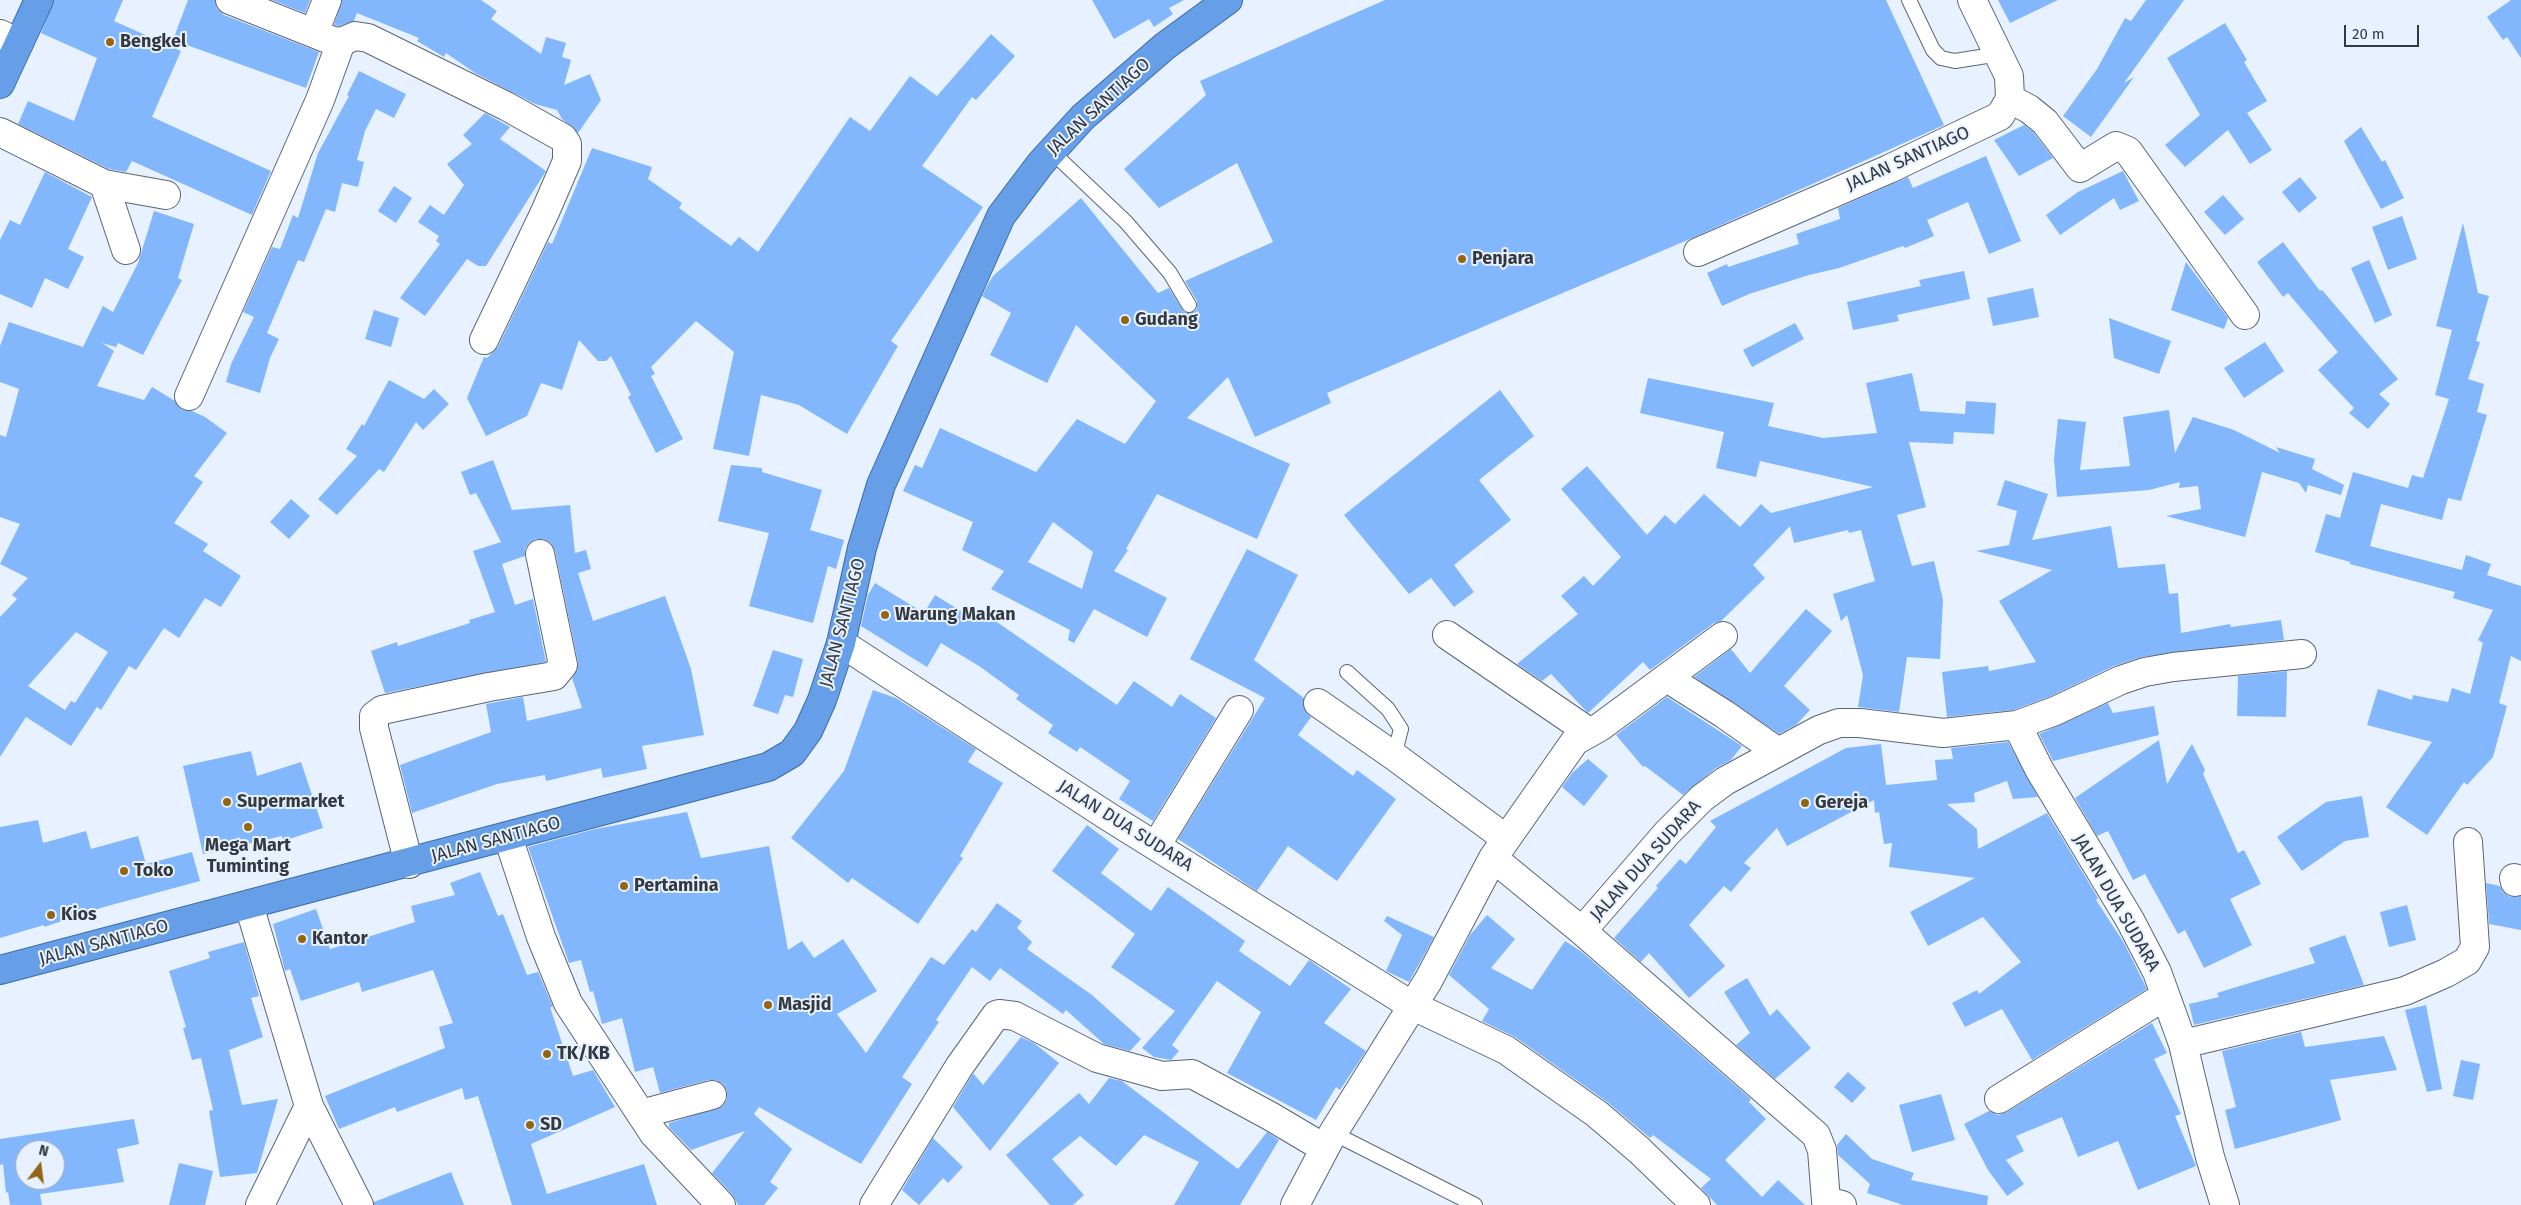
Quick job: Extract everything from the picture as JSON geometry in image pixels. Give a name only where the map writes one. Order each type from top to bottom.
[{"type":"highway","points":[[0,84],[10,38],[39,0]]},
{"type":"highway","name":"JALAN SANTIAGO","points":[[0,970],[409,864],[768,767],[792,753],[808,731],[822,700],[841,643],[862,548],[881,485],[1002,216],[1051,151],[1084,117],[1165,46],[1228,0]]},
{"type":"street","points":[[230,0],[333,41],[341,42],[355,36],[368,38],[506,106],[563,138],[567,144],[567,161],[484,340]]},
{"type":"street","points":[[314,33],[327,0]]},
{"type":"street","points":[[1972,0],[2009,76],[2010,99],[2029,109],[2045,122],[2080,168],[2116,146],[2128,150],[2245,315]]},
{"type":"street","points":[[188,396],[320,100],[341,42]]},
{"type":"street","name":"JALAN SANTIAGO","points":[[1698,252],[1970,132],[2000,116],[2010,99]]},
{"type":"street","points":[[0,132],[104,184],[166,194]]},
{"type":"street","points":[[104,184],[126,250]]},
{"type":"street","points":[[409,864],[374,728],[374,716],[382,710],[489,687],[554,676],[563,665],[540,554]]},
{"type":"street","points":[[1447,635],[1589,732]]},
{"type":"street","points":[[1295,1205],[1329,1141],[1411,1005],[1428,981],[1499,848],[1574,741],[1600,727],[1723,636]]},
{"type":"street","name":"JALAN DUA SUDARA","points":[[841,643],[1156,846],[1411,1005],[1506,1050],[1597,1114],[1639,1150],[1696,1205]]},
{"type":"street","name":"JALAN DUA SUDARA","points":[[1318,703],[1394,756],[1499,848],[1582,931],[1667,833],[1702,798],[1724,781],[1819,730],[1839,723],[1860,723],[1943,733],[2017,725],[2055,711],[2121,680],[2145,672],[2172,667],[2302,654]]},
{"type":"street","points":[[1667,678],[1724,714],[1778,752]]},
{"type":"street","points":[[1156,846],[1239,710]]},
{"type":"street","name":"JALAN DUA SUDARA","points":[[2017,725],[2060,807],[2130,920],[2157,972],[2183,1044],[2208,1148],[2225,1205]]},
{"type":"street","points":[[508,837],[541,938],[568,1003],[654,1134],[721,1205]]},
{"type":"street","points":[[2183,1044],[2405,991],[2446,974],[2467,960],[2475,947],[2468,842]]},
{"type":"street","points":[[249,905],[309,1106],[359,1205]]},
{"type":"street","points":[[1582,931],[1816,1135],[1822,1150],[1826,1201],[1842,1205]]},
{"type":"street","points":[[1999,1099],[2165,996]]},
{"type":"street","points":[[874,1205],[959,1066],[996,1015],[999,1014],[1014,1016],[1097,1058],[1162,1076],[1192,1074],[1270,1116],[1329,1141]]},
{"type":"street","points":[[641,1114],[712,1095]]},
{"type":"street","points":[[260,1205],[309,1106]]},
{"type":"lane","points":[[1910,0],[1933,50],[1941,58],[1955,61],[1999,54]]},
{"type":"lane","points":[[1051,151],[1126,222],[1170,273],[1189,305]]},
{"type":"lane","points":[[1347,672],[1388,709],[1401,729],[1394,756]]},
{"type":"lane","points":[[1329,1141],[1474,1205]]},
{"type":"building","points":[[54,0],[123,0],[114,21],[181,51],[152,117],[271,171],[252,215],[132,161],[126,172],[109,169],[18,124],[28,101],[74,121],[97,58],[41,33]]},
{"type":"building","points":[[188,0],[215,0],[217,9],[224,15],[319,52],[306,88],[173,40]]},
{"type":"building","points":[[272,0],[310,0],[305,13]]},
{"type":"building","points":[[342,0],[481,0],[497,11],[491,19],[541,54],[546,37],[566,43],[562,57],[571,60],[564,85],[590,74],[601,100],[578,133],[562,119],[557,110],[535,104],[475,73],[446,53],[444,57],[417,41],[419,38],[357,13],[354,21],[339,26],[334,25]]},
{"type":"building","points":[[1092,0],[1184,0],[1169,8],[1173,14],[1154,27],[1149,19],[1114,39]]},
{"type":"building","name":"Penjara","points":[[1385,0],[1886,0],[1944,125],[1690,239],[1327,393],[1331,403],[1255,437],[1228,377],[1187,418],[1290,464],[1257,539],[1157,494],[1126,549],[1128,550],[1114,571],[1167,598],[1147,637],[1094,609],[1074,643],[1068,640],[1070,630],[991,589],[1004,571],[962,550],[973,522],[903,491],[915,465],[922,468],[940,428],[1036,472],[1077,419],[1125,444],[1156,401],[1076,325],[1047,383],[990,355],[1011,313],[982,296],[987,286],[993,276],[1081,198],[1158,293],[1169,288],[1184,312],[1194,312],[1197,309],[1197,301],[1185,281],[1273,242],[1237,163],[1159,208],[1124,169],[1206,95],[1200,81]],"holes":[[[1053,522],[1093,552],[1082,589],[1028,562]]]},
{"type":"building","points":[[1998,0],[2058,0],[2010,23]]},
{"type":"building","points":[[2146,0],[2184,0],[2124,83],[2134,77],[2091,137],[2063,116],[2097,69],[2125,18],[2131,21]]},
{"type":"building","points":[[2511,0],[2521,0],[2521,58],[2507,37],[2503,40],[2487,17]]},
{"type":"building","points":[[2225,23],[2247,60],[2244,62],[2267,101],[2247,113],[2272,150],[2250,164],[2228,130],[2185,167],[2165,145],[2200,115],[2167,58]]},
{"type":"building","points":[[991,34],[1015,56],[976,100],[972,97],[922,166],[983,207],[891,341],[898,346],[847,434],[799,405],[761,395],[749,456],[713,449],[734,352],[696,321],[651,367],[655,374],[651,376],[683,439],[656,453],[628,397],[631,395],[611,356],[606,361],[598,361],[579,340],[562,390],[541,383],[527,416],[486,436],[467,398],[484,357],[487,358],[498,347],[548,242],[552,244],[592,148],[652,167],[648,179],[682,203],[679,208],[731,246],[739,237],[758,252],[850,117],[870,131],[910,76],[937,96]]},
{"type":"building","points":[[359,71],[406,94],[394,118],[376,109],[365,131],[357,160],[364,162],[358,187],[342,183],[335,212],[326,209],[304,262],[298,260],[267,333],[279,339],[270,358],[260,393],[226,382],[231,364],[254,317],[243,312],[272,247],[280,249],[293,215],[298,218],[318,153],[349,96],[347,95]]},
{"type":"building","points":[[485,113],[510,127],[500,139],[546,171],[486,266],[478,266],[467,259],[425,316],[400,298],[440,244],[436,241],[439,236],[418,222],[430,205],[444,215],[464,185],[447,164],[472,144],[463,135]]},
{"type":"building","points":[[2024,125],[2034,133],[2053,158],[2019,176],[1994,140]]},
{"type":"building","points":[[2361,127],[2382,162],[2385,160],[2404,198],[2381,209],[2344,141]]},
{"type":"building","points":[[1986,156],[2021,241],[1989,254],[1968,202],[1927,220],[1934,236],[1905,248],[1903,246],[1839,268],[1809,275],[1749,294],[1722,306],[1707,273],[1727,264],[1728,267],[1799,244],[1796,234],[1840,219],[1838,208],[1908,177],[1913,188]]},
{"type":"building","points":[[2123,171],[2139,201],[2120,210],[2114,198],[2060,235],[2046,215],[2078,192]]},
{"type":"building","points":[[45,172],[92,197],[68,249],[84,257],[68,289],[45,278],[32,308],[0,294],[0,240],[10,220],[20,225]]},
{"type":"building","points":[[2300,177],[2317,198],[2299,213],[2282,192]]},
{"type":"building","points":[[394,186],[412,198],[396,223],[378,211]]},
{"type":"building","points":[[2223,195],[2244,219],[2225,235],[2204,212]]},
{"type":"building","points":[[154,211],[194,224],[178,278],[182,280],[143,355],[118,343],[116,347],[102,343],[114,351],[97,386],[144,400],[152,387],[175,401],[182,410],[192,411],[205,417],[227,433],[194,476],[203,482],[174,523],[208,544],[203,551],[241,576],[221,607],[205,598],[179,638],[164,628],[136,670],[129,666],[101,710],[97,707],[71,746],[26,717],[0,757],[0,617],[17,599],[12,595],[28,578],[0,564],[20,524],[0,517],[0,435],[6,437],[19,389],[0,382],[0,346],[9,322],[83,347],[103,306],[113,312],[138,263]],"holes":[[[76,632],[108,652],[75,703],[71,701],[65,710],[28,686]]]},
{"type":"building","points":[[2402,216],[2417,259],[2388,270],[2372,227]]},
{"type":"building","points":[[2463,223],[2478,293],[2489,296],[2476,341],[2480,342],[2468,379],[2484,384],[2477,412],[2487,415],[2461,501],[2448,498],[2442,520],[2381,504],[2370,546],[2462,570],[2466,555],[2491,564],[2487,575],[2521,586],[2521,661],[2511,656],[2499,703],[2507,706],[2493,757],[2467,785],[2464,782],[2427,835],[2386,807],[2432,742],[2367,725],[2378,689],[2412,700],[2413,695],[2448,702],[2452,688],[2470,694],[2483,643],[2478,640],[2493,610],[2453,598],[2455,592],[2350,564],[2350,562],[2315,552],[2326,514],[2340,518],[2353,472],[2408,488],[2412,475],[2423,478],[2449,399],[2435,395],[2452,330],[2436,326]]},
{"type":"building","points":[[2283,242],[2320,291],[2322,290],[2398,379],[2379,394],[2390,404],[2368,429],[2349,413],[2354,408],[2318,370],[2338,352],[2288,293],[2283,297],[2257,262]]},
{"type":"building","points":[[2369,260],[2392,315],[2375,323],[2351,268]]},
{"type":"building","points":[[2186,262],[2228,318],[2224,329],[2171,310]]},
{"type":"building","points":[[1964,271],[1970,299],[1897,315],[1899,321],[1853,330],[1847,302],[1921,286],[1919,280]]},
{"type":"building","points":[[2033,288],[2039,317],[1993,326],[1987,298]]},
{"type":"building","points":[[374,310],[399,318],[391,347],[365,339]]},
{"type":"building","points":[[2109,318],[2171,341],[2159,374],[2114,358]]},
{"type":"building","points":[[1795,323],[1804,339],[1752,367],[1743,350]]},
{"type":"building","points":[[2265,342],[2284,371],[2244,398],[2224,368]]},
{"type":"building","points":[[1912,373],[1920,411],[1965,414],[1966,401],[1996,403],[1994,434],[1954,432],[1953,444],[1909,442],[1926,507],[1897,515],[1912,566],[1934,561],[1943,600],[1940,659],[1907,657],[1899,712],[1858,707],[1863,675],[1847,615],[1841,621],[1833,594],[1875,581],[1861,530],[1849,533],[1848,530],[1794,543],[1790,526],[1753,565],[1765,578],[1721,621],[1714,623],[1650,670],[1643,662],[1588,713],[1551,674],[1542,681],[1517,664],[1578,614],[1561,596],[1584,576],[1593,586],[1621,557],[1561,489],[1587,466],[1647,535],[1665,515],[1675,524],[1704,494],[1740,527],[1761,504],[1771,513],[1873,487],[1760,461],[1756,477],[1716,468],[1724,432],[1640,413],[1648,378],[1774,403],[1768,426],[1823,438],[1877,433],[1866,383]]},
{"type":"building","points":[[389,380],[424,399],[434,389],[449,404],[423,430],[416,422],[384,472],[379,469],[337,515],[318,499],[357,456],[346,449],[362,424],[364,426]]},
{"type":"building","points":[[1500,390],[1534,436],[1479,480],[1511,520],[1454,565],[1474,592],[1454,607],[1431,578],[1409,594],[1344,515]]},
{"type":"building","points":[[2169,410],[2175,453],[2193,417],[2234,430],[2280,453],[2276,447],[2315,459],[2312,469],[2344,485],[2341,495],[2308,485],[2306,493],[2299,483],[2262,472],[2245,537],[2166,516],[2201,509],[2198,486],[2179,488],[2180,482],[2149,490],[2057,497],[2054,459],[2058,419],[2086,422],[2080,470],[2130,466],[2123,417]]},
{"type":"building","points":[[493,460],[512,510],[570,505],[575,553],[586,550],[591,569],[578,573],[593,621],[665,596],[691,669],[704,735],[642,746],[647,769],[603,778],[601,768],[546,781],[545,775],[497,784],[412,813],[400,765],[491,732],[486,704],[523,697],[527,721],[582,708],[572,678],[578,669],[578,662],[555,551],[551,543],[544,539],[536,539],[529,543],[525,549],[525,556],[502,564],[515,605],[533,599],[546,662],[385,693],[371,651],[397,642],[398,646],[470,623],[469,620],[495,612],[473,551],[501,542],[476,493],[470,495],[461,472]]},
{"type":"building","points":[[731,465],[762,468],[762,472],[822,490],[810,530],[844,540],[836,569],[828,566],[813,623],[749,606],[769,533],[718,521]]},
{"type":"building","points":[[2005,480],[2048,494],[2032,540],[2111,526],[2118,568],[2165,564],[2169,594],[2178,593],[2181,633],[2230,624],[2231,627],[2281,620],[2284,640],[2142,657],[2114,666],[2049,697],[2013,710],[1947,717],[1942,672],[1988,666],[1989,671],[2036,662],[1999,601],[2052,570],[1976,551],[2009,545],[2017,511],[1997,505]]},
{"type":"building","points":[[291,499],[310,516],[289,539],[270,522]]},
{"type":"building","points":[[1247,549],[1298,575],[1254,660],[1304,698],[1304,709],[1311,717],[1298,735],[1353,776],[1357,770],[1396,799],[1337,881],[1288,846],[1257,891],[1178,839],[1265,698],[1190,659]]},
{"type":"building","points":[[875,583],[924,613],[935,595],[972,618],[978,609],[1117,705],[1134,681],[1172,707],[1180,694],[1216,718],[1153,821],[1119,799],[1130,781],[1080,747],[1077,752],[1048,733],[1053,725],[1016,699],[1019,695],[979,666],[941,643],[927,667],[861,626],[868,595]]},
{"type":"building","points":[[1806,609],[1832,631],[1784,686],[1810,710],[1796,725],[1779,734],[1694,677],[1731,649],[1750,673]]},
{"type":"building","points":[[773,650],[803,659],[793,697],[785,695],[778,714],[753,706]]},
{"type":"building","points":[[2287,671],[2286,717],[2237,716],[2238,676]]},
{"type":"building","points":[[873,690],[896,698],[976,749],[968,762],[1003,783],[960,856],[963,858],[918,924],[852,878],[848,883],[791,838],[844,771]]},
{"type":"building","points":[[1667,697],[1742,746],[1731,760],[1716,768],[1683,795],[1645,766],[1643,767],[1616,735]]},
{"type":"building","points":[[2108,703],[2113,713],[2154,706],[2159,735],[2053,761],[2039,734]]},
{"type":"building","points":[[2159,740],[2167,784],[2192,744],[2205,770],[2203,774],[2238,853],[2244,850],[2261,884],[2230,899],[2252,945],[2204,968],[2185,930],[2178,934],[2145,874],[2133,880],[2108,831],[2097,836],[2075,798]]},
{"type":"building","points":[[2008,742],[2038,797],[2013,799],[2007,781],[1974,793],[1975,802],[1947,804],[1977,829],[1978,849],[2047,813],[2098,898],[2096,900],[2124,943],[2147,989],[2032,1060],[2002,1009],[1965,1027],[1952,1003],[1977,990],[1979,994],[2021,962],[1983,917],[1928,946],[1910,912],[1975,878],[1889,867],[1892,843],[1884,844],[1879,812],[1875,813],[1874,800],[1787,846],[1777,828],[1744,863],[1751,868],[1731,892],[1724,886],[1689,925],[1725,966],[1689,998],[1649,953],[1641,962],[1614,938],[1658,888],[1656,886],[1680,859],[1686,864],[1716,827],[1710,821],[1846,748],[1881,744],[1886,785],[1937,780],[1935,760],[1953,759],[1951,748]]},
{"type":"building","name":"Supermarket","points":[[251,751],[257,776],[301,762],[323,828],[283,841],[282,836],[203,854],[183,766]]},
{"type":"building","points":[[1588,759],[1608,776],[1584,806],[1562,787],[1572,773]]},
{"type":"building","points":[[2362,796],[2369,837],[2345,841],[2302,871],[2277,837],[2326,802]]},
{"type":"building","points":[[687,812],[701,858],[769,846],[788,950],[802,941],[814,958],[843,939],[877,991],[837,1014],[866,1053],[931,957],[944,965],[972,929],[976,932],[997,903],[1022,921],[1017,928],[1032,942],[1027,949],[1092,995],[1141,1039],[1130,1051],[1104,1044],[1066,1010],[1063,1014],[1000,968],[990,981],[972,967],[936,1020],[939,1022],[902,1077],[912,1084],[861,1164],[759,1107],[754,1114],[792,1149],[770,1182],[778,1188],[764,1205],[738,1205],[732,1194],[712,1173],[745,1131],[691,1150],[669,1127],[669,1123],[723,1106],[727,1099],[727,1091],[723,1084],[716,1080],[708,1080],[660,1093],[653,1067],[635,1072],[622,1018],[602,1024],[593,991],[590,992],[581,960],[569,963],[528,847],[595,829]]},
{"type":"building","points":[[38,820],[43,843],[86,831],[91,849],[138,836],[146,864],[192,852],[200,881],[0,938],[0,827]]},
{"type":"building","points":[[1087,825],[1119,849],[1101,873],[1151,911],[1168,887],[1245,941],[1239,951],[1290,986],[1309,960],[1351,989],[1324,1023],[1366,1051],[1340,1090],[1336,1087],[1316,1120],[1227,1073],[1261,1012],[1217,981],[1172,1045],[1179,1051],[1171,1060],[1154,1057],[1142,1048],[1175,1011],[1111,967],[1135,934],[1052,871]]},
{"type":"building","points":[[480,872],[498,916],[503,914],[527,975],[538,972],[553,1007],[550,1007],[573,1076],[593,1070],[615,1107],[531,1144],[547,1194],[644,1164],[657,1205],[512,1205],[478,1096],[465,1100],[462,1088],[397,1112],[395,1107],[339,1129],[325,1096],[445,1048],[439,1027],[453,1023],[433,970],[362,992],[359,982],[301,1001],[290,969],[285,971],[273,924],[316,909],[330,949],[415,922],[411,906],[455,895],[450,883]]},
{"type":"building","points":[[2486,883],[2500,886],[2503,892],[2510,897],[2521,896],[2521,930],[2489,924]]},
{"type":"building","points":[[2407,905],[2416,940],[2389,947],[2380,912]]},
{"type":"building","points":[[1487,915],[1515,939],[1491,968],[1532,990],[1565,941],[1582,952],[1751,1099],[1749,1102],[1766,1119],[1725,1160],[1762,1197],[1778,1180],[1805,1205],[1717,1205],[1701,1188],[1711,1179],[1653,1135],[1650,1138],[1606,1101],[1515,1037],[1482,1021],[1489,1009],[1449,975],[1470,935]]},
{"type":"building","points":[[1387,916],[1434,937],[1409,982],[1386,971],[1402,935],[1384,921]]},
{"type":"building","points":[[2345,935],[2364,985],[2194,1025],[2189,1004],[2219,997],[2217,993],[2315,963],[2309,948]]},
{"type":"building","points":[[244,942],[259,996],[251,998],[263,1037],[229,1050],[242,1105],[278,1099],[257,1173],[220,1177],[209,1111],[213,1110],[201,1058],[192,1060],[183,1028],[186,1027],[169,971],[210,958],[208,952]]},
{"type":"building","points":[[1747,978],[1770,1016],[1777,1009],[1811,1048],[1775,1079],[1736,1045],[1750,1033],[1724,992]]},
{"type":"building","points":[[2426,1005],[2442,1089],[2427,1092],[2405,1010]]},
{"type":"building","points":[[2152,1023],[2167,1053],[2154,1059],[2181,1114],[2175,1116],[2196,1166],[2138,1190],[2118,1141],[2078,1157],[2062,1117],[2016,1136],[2024,1151],[2006,1160],[2024,1184],[2007,1196],[1988,1170],[1964,1124],[1989,1111],[1999,1115],[2007,1112]]},
{"type":"building","points":[[2301,1032],[2305,1047],[2384,1036],[2397,1070],[2330,1080],[2341,1120],[2235,1149],[2225,1110],[2236,1107],[2222,1051]]},
{"type":"building","points":[[1021,1037],[1034,1043],[1059,1063],[990,1151],[953,1107],[972,1075],[974,1074],[983,1085]]},
{"type":"building","points":[[2461,1060],[2480,1064],[2473,1100],[2453,1096]]},
{"type":"building","points":[[1848,1072],[1866,1088],[1852,1103],[1834,1087]]},
{"type":"building","points":[[1109,1078],[1122,1081],[1238,1169],[1267,1132],[1279,1140],[1240,1205],[1174,1205],[1199,1162],[1144,1135],[1116,1166],[1080,1136],[1052,1159],[1084,1195],[1073,1205],[1050,1205],[1006,1155],[1079,1093],[1089,1104]]},
{"type":"building","points":[[1941,1094],[1955,1140],[1912,1152],[1899,1105]]},
{"type":"building","points":[[134,1119],[139,1144],[117,1149],[124,1182],[40,1194],[42,1205],[10,1205],[8,1192],[6,1193],[3,1164],[0,1165],[0,1139]]},
{"type":"building","points":[[1846,1134],[1872,1159],[1914,1173],[1911,1180],[1988,1196],[1987,1205],[1903,1205],[1867,1193],[1870,1184],[1838,1155],[1837,1145]]},
{"type":"building","points":[[933,1138],[963,1167],[948,1183],[943,1178],[919,1205],[902,1190]]},
{"type":"building","points":[[179,1163],[213,1171],[205,1205],[169,1205]]},
{"type":"building","points":[[451,1172],[464,1205],[374,1205],[374,1202]]},
{"type":"place","name":"Bengkel","points":[[110,42]]},
{"type":"place","name":"Penjara","points":[[1462,259]]},
{"type":"place","name":"Gudang","points":[[1125,320]]},
{"type":"place","name":"Warung Makan","points":[[885,615]]},
{"type":"place","name":"Supermarket","points":[[227,802]]},
{"type":"place","name":"Gereja","points":[[1805,803]]},
{"type":"place","name":"Mega Mart Tuminting","points":[[248,827]]},
{"type":"place","name":"Toko","points":[[124,871]]},
{"type":"place","name":"Pertamina","points":[[624,886]]},
{"type":"place","name":"Kios","points":[[51,915]]},
{"type":"place","name":"Kantor","points":[[302,939]]},
{"type":"place","name":"Masjid","points":[[768,1005]]},
{"type":"place","name":"TK/KB","points":[[547,1054]]},
{"type":"place","name":"SD","points":[[530,1125]]}]
